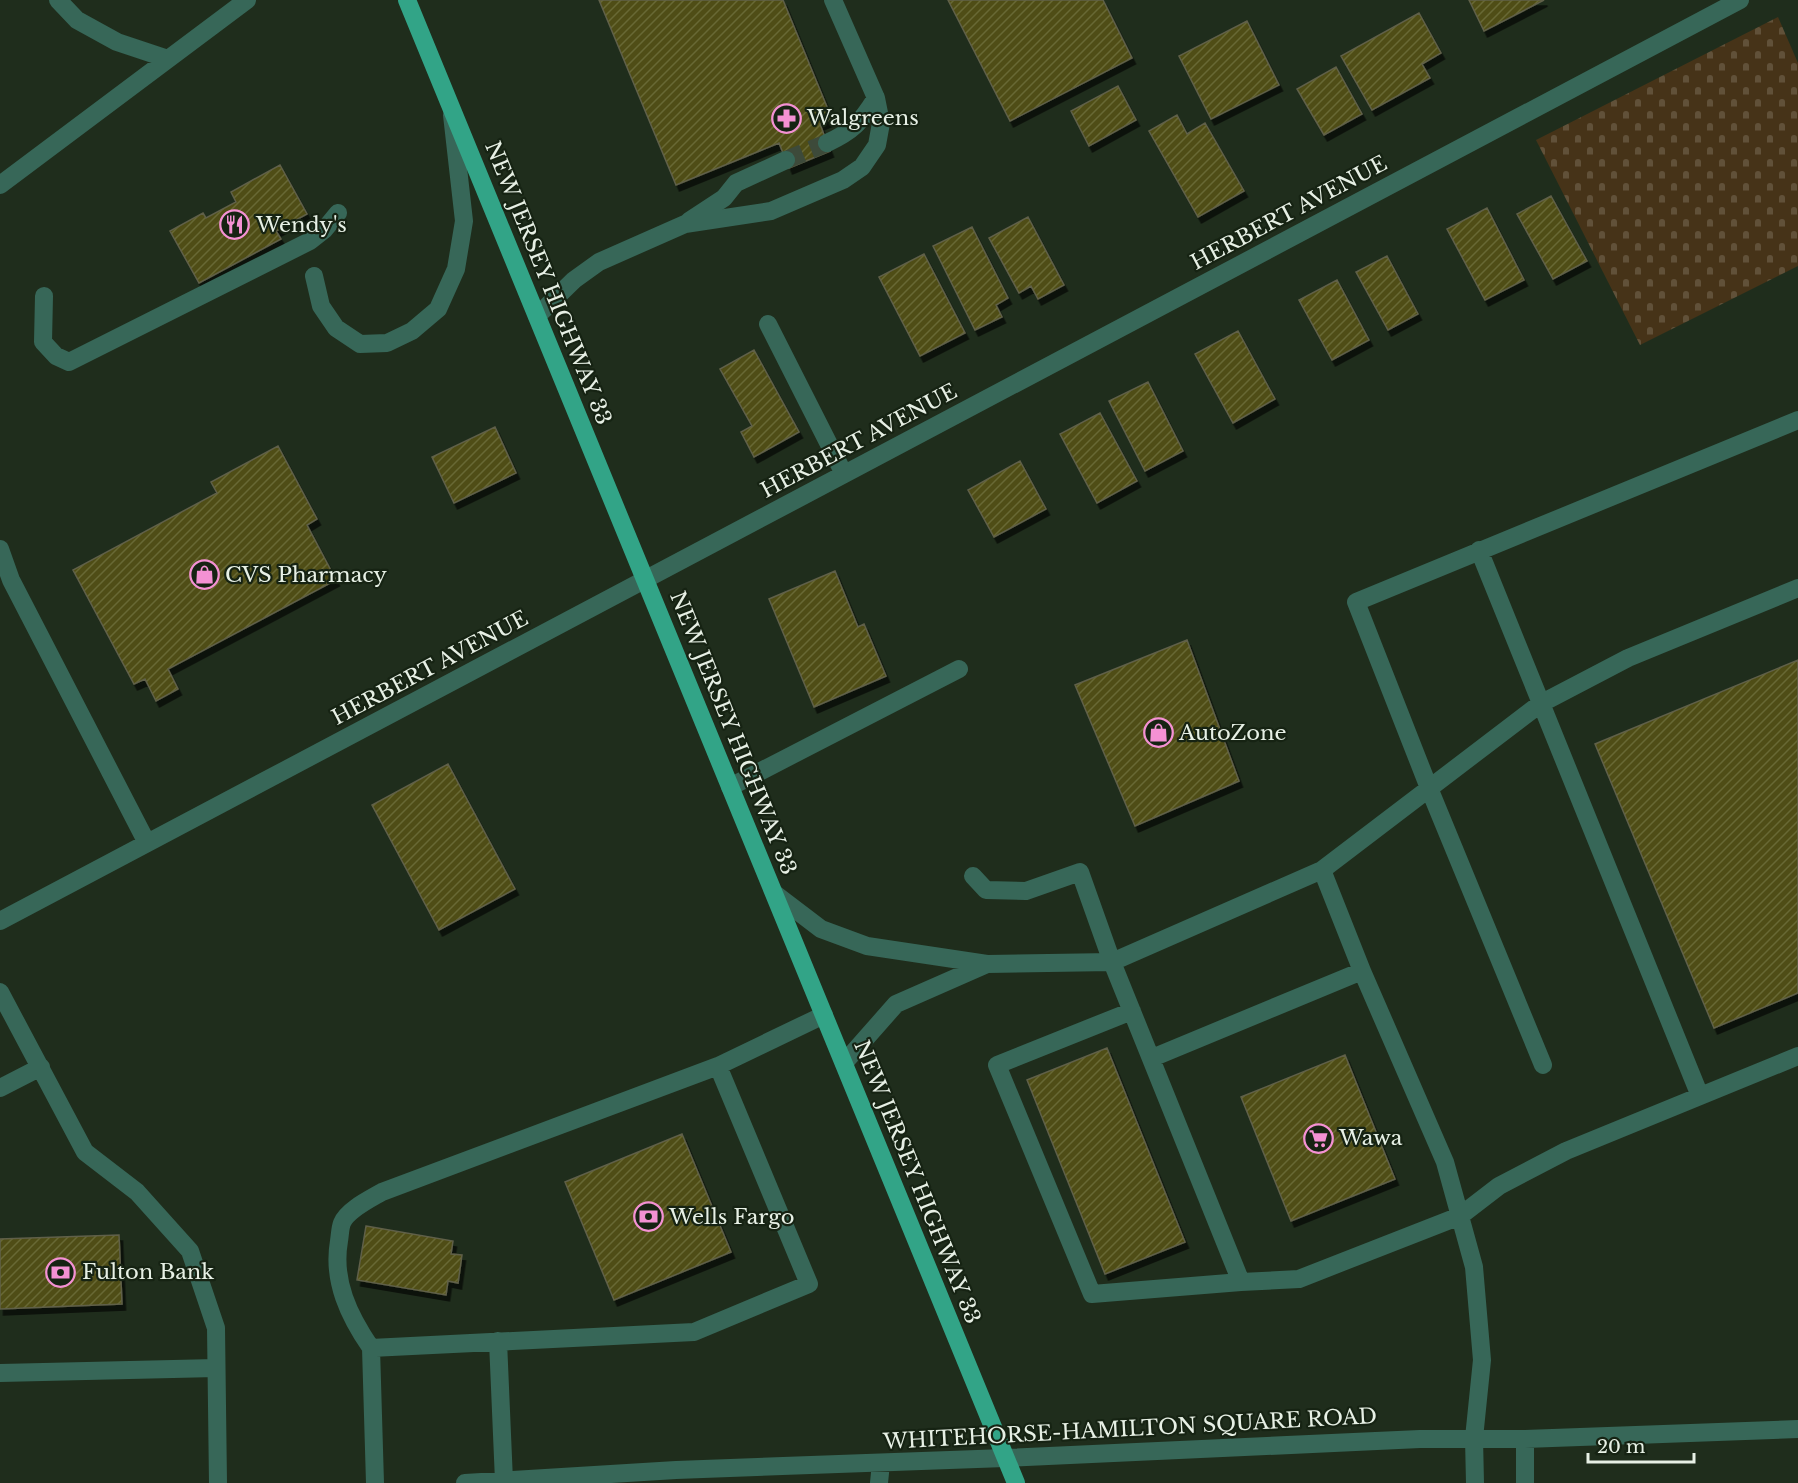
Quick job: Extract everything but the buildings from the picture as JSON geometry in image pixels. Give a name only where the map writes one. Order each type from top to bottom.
[{"type":"main road","name":"NEW JERSEY HIGHWAY 33","points":[[407,0],[1016,1483]]},
{"type":"street","points":[[58,0],[77,20],[117,42],[168,59]]},
{"type":"street","points":[[0,185],[247,0]]},
{"type":"street","points":[[686,224],[771,211],[843,180],[862,167],[877,145],[881,123],[876,98],[833,0]]},
{"type":"street","name":"HERBERT AVENUE","points":[[0,921],[1740,0]]},
{"type":"street","points":[[827,143],[848,134],[863,120],[876,98]]},
{"type":"street","points":[[314,276],[321,306],[336,328],[360,344],[387,343],[412,331],[438,309],[456,269],[464,220],[451,107]]},
{"type":"street","points":[[537,316],[574,280],[599,262],[686,224],[724,198],[736,183],[786,160]]},
{"type":"street","points":[[44,296],[43,342],[56,356],[69,362],[310,241],[324,230],[338,213]]},
{"type":"street","points":[[768,324],[844,474]]},
{"type":"street","points":[[1543,1065],[1429,788],[1356,602],[1798,420]]},
{"type":"street","points":[[0,549],[11,580],[147,843]]},
{"type":"street","points":[[1479,550],[1700,1096]]},
{"type":"street","points":[[775,894],[820,929],[867,946],[987,964],[1112,962],[1322,870],[1540,704],[1628,658],[1798,588]]},
{"type":"street","points":[[730,787],[959,669]]},
{"type":"street","points":[[1322,870],[1362,971],[1445,1162],[1474,1267],[1482,1360],[1474,1438],[1475,1483]]},
{"type":"street","points":[[973,876],[986,890],[1026,891],[1080,872],[1112,962],[1241,1282]]},
{"type":"street","points":[[844,1064],[896,1004],[987,964]]},
{"type":"street","points":[[1152,1058],[1362,971]]},
{"type":"street","points":[[0,992],[85,1152],[137,1192],[190,1251],[216,1328],[218,1483]]},
{"type":"street","points":[[1132,1011],[997,1065],[1092,1294],[1299,1279],[1460,1216],[1499,1186],[1566,1151],[1798,1056]]},
{"type":"street","points":[[375,1483],[371,1348],[353,1323],[339,1287],[337,1250],[342,1222],[358,1206],[382,1192],[718,1066],[824,1015]]},
{"type":"street","points":[[371,1348],[694,1332],[809,1284],[718,1066]]},
{"type":"street","points":[[0,1088],[41,1067]]},
{"type":"street","points":[[498,1341],[504,1481]]},
{"type":"street","points":[[0,1373],[216,1368]]},
{"type":"street","name":"WHITEHORSE-HAMILTON SQUARE ROAD","points":[[465,1483],[676,1470],[1474,1438],[1525,1439],[1798,1429]]},
{"type":"street","points":[[1525,1439],[1525,1483]]},
{"type":"street","points":[[879,1483],[880,1463]]},
{"type":"green space","points":[[1778,17],[1798,63],[1798,266],[1640,345],[1536,140]]},
{"type":"tunnel","points":[[786,160],[827,143]]},
{"type":"place","name":"Walgreens","points":[[786,118]]},
{"type":"place","name":"Wendy's","points":[[235,225]]},
{"type":"place","name":"CVS Pharmacy","points":[[204,575]]},
{"type":"place","name":"AutoZone","points":[[1158,733]]},
{"type":"place","name":"Wawa","points":[[1318,1138]]},
{"type":"place","name":"Wells Fargo","points":[[648,1217]]},
{"type":"place","name":"Fulton Bank","points":[[61,1272]]}]
